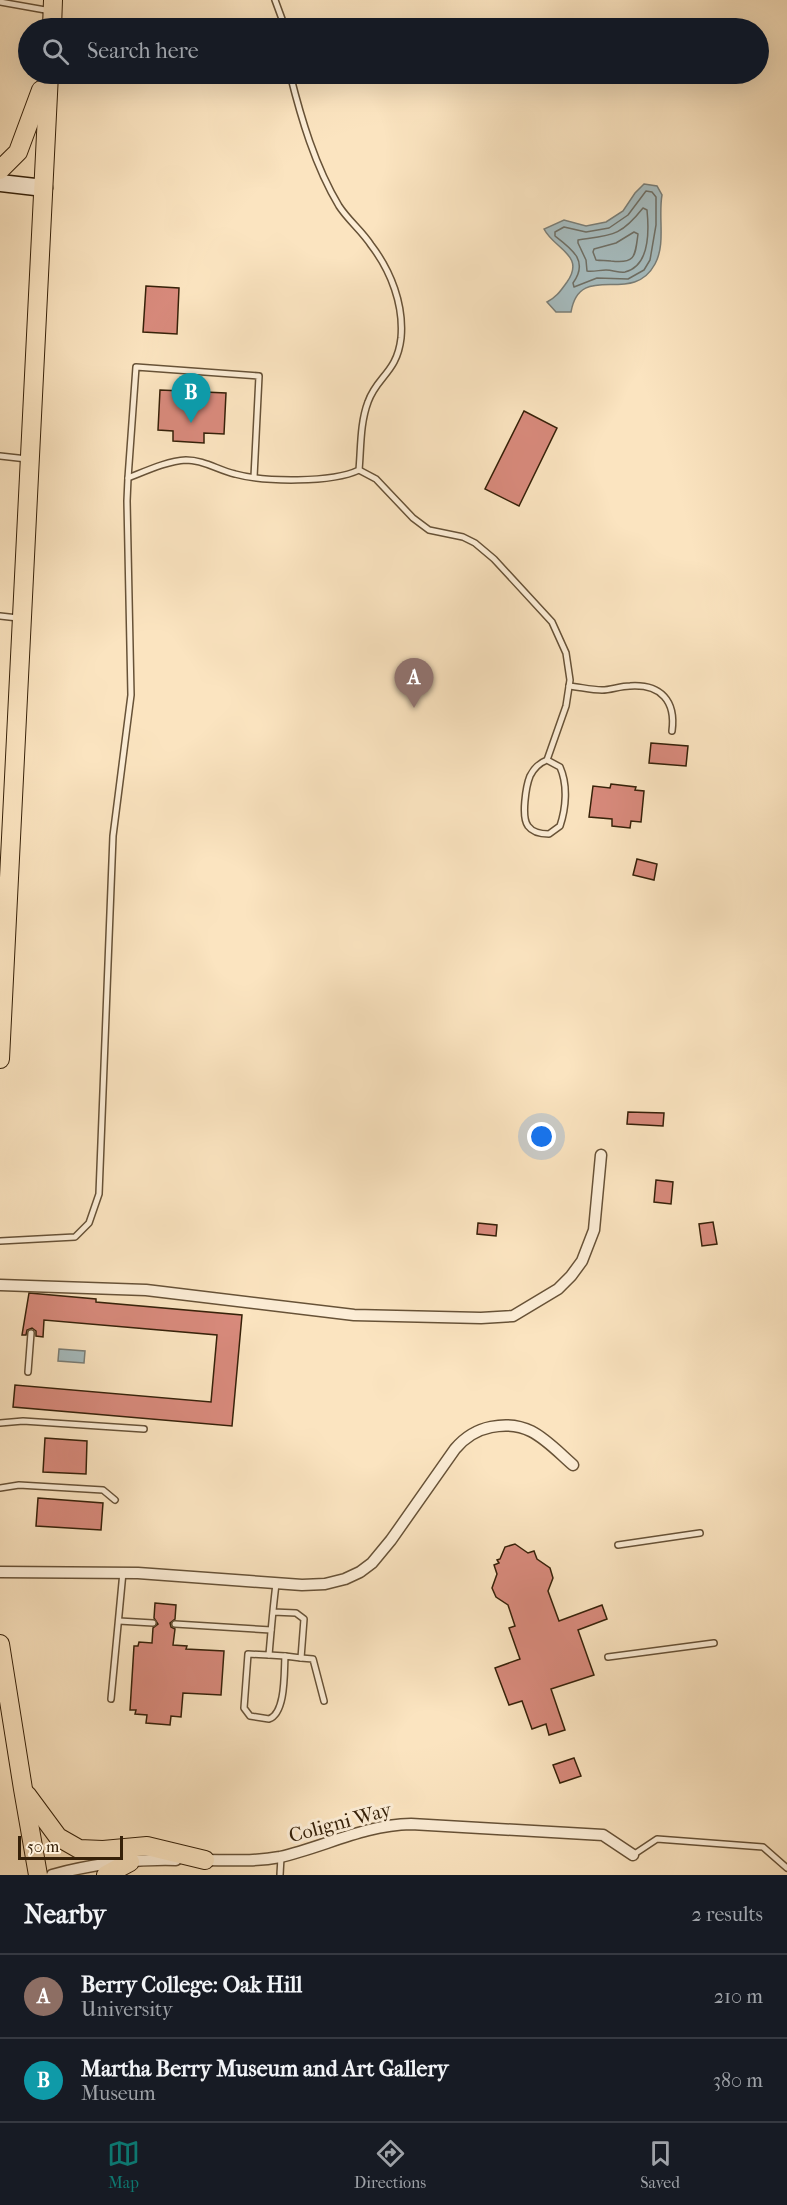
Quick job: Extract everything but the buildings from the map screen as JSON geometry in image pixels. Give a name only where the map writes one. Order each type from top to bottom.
[{"type":"main road","points":[[0,170],[18,152],[44,84]]},
{"type":"main road","points":[[0,1059],[6,834],[23,618],[44,188],[47,84]]},
{"type":"main road","points":[[0,1644],[1,1663],[38,1875]]},
{"type":"main road","points":[[22,1789],[58,1837],[79,1849],[103,1850],[147,1846],[205,1860]]},
{"type":"main road","points":[[106,1875],[130,1862]]},
{"type":"street","points":[[0,183],[44,188]]},
{"type":"street","points":[[0,1285],[146,1290],[354,1315],[481,1318],[513,1316],[558,1289],[582,1261],[594,1230],[601,1155]]},
{"type":"street","points":[[0,1572],[123,1572],[325,1584],[352,1576],[366,1568],[391,1540],[455,1449],[476,1431],[504,1424],[520,1425],[536,1433],[573,1465]]},
{"type":"street","name":"Coligni Way","points":[[52,1875],[73,1869],[147,1859],[255,1861],[281,1857],[362,1831],[392,1824],[603,1835],[633,1855]]},
{"type":"lane","points":[[275,0],[281,18]]},
{"type":"lane","points":[[0,2],[52,13]]},
{"type":"lane","points":[[292,84],[315,157],[339,207],[371,244],[387,268],[399,302],[401,337],[398,354],[393,368],[368,402],[359,470]]},
{"type":"lane","points":[[0,1241],[75,1238],[90,1223],[99,1194],[113,836],[131,695],[126,501],[136,367],[259,376],[254,477]]},
{"type":"lane","points":[[0,456],[31,460]]},
{"type":"lane","points":[[128,478],[186,460],[208,464],[234,474],[254,477],[325,478],[340,477],[359,470],[376,479],[413,518],[429,531],[463,537],[474,543],[494,559],[552,622],[566,653],[570,672],[566,706],[547,760],[540,763],[530,777],[524,820],[535,832],[549,834],[560,826],[562,820],[565,784],[560,767],[547,760]]},
{"type":"lane","points":[[0,616],[23,618]]},
{"type":"lane","points":[[569,686],[604,690],[630,686],[655,689],[672,705],[674,717],[672,731]]},
{"type":"lane","points":[[28,1372],[31,1333]]},
{"type":"lane","points":[[0,1423],[23,1421],[144,1429]]},
{"type":"lane","points":[[0,1488],[19,1485],[103,1490],[115,1500]]},
{"type":"lane","points":[[618,1545],[700,1533]]},
{"type":"lane","points":[[111,1699],[123,1572]]},
{"type":"lane","points":[[269,1655],[276,1582]]},
{"type":"lane","points":[[273,1612],[296,1613],[304,1619],[301,1658]]},
{"type":"lane","points":[[118,1621],[153,1623]]},
{"type":"lane","points":[[175,1624],[271,1630]]},
{"type":"lane","points":[[608,1657],[714,1643]]},
{"type":"lane","points":[[285,1656],[278,1713],[269,1719],[250,1716],[244,1708],[248,1654],[285,1656],[313,1659],[324,1701]]},
{"type":"lane","points":[[633,1855],[657,1839],[741,1845],[763,1847],[787,1868]]},
{"type":"lane","points":[[280,1875],[281,1857]]},
{"type":"water","points":[[644,184],[657,186],[662,195],[661,239],[655,264],[645,276],[633,282],[595,285],[585,289],[576,297],[571,312],[556,312],[547,302],[556,296],[567,282],[573,265],[571,259],[544,229],[564,220],[586,226],[606,222],[623,211]]},
{"type":"water","points":[[59,1349],[85,1351],[84,1363],[58,1361]]},
{"type":"place","name":"Martha Berry Museum and Art Gallery","points":[[191,423]]},
{"type":"place","name":"Berry College: Oak Hill","points":[[414,708]]}]
